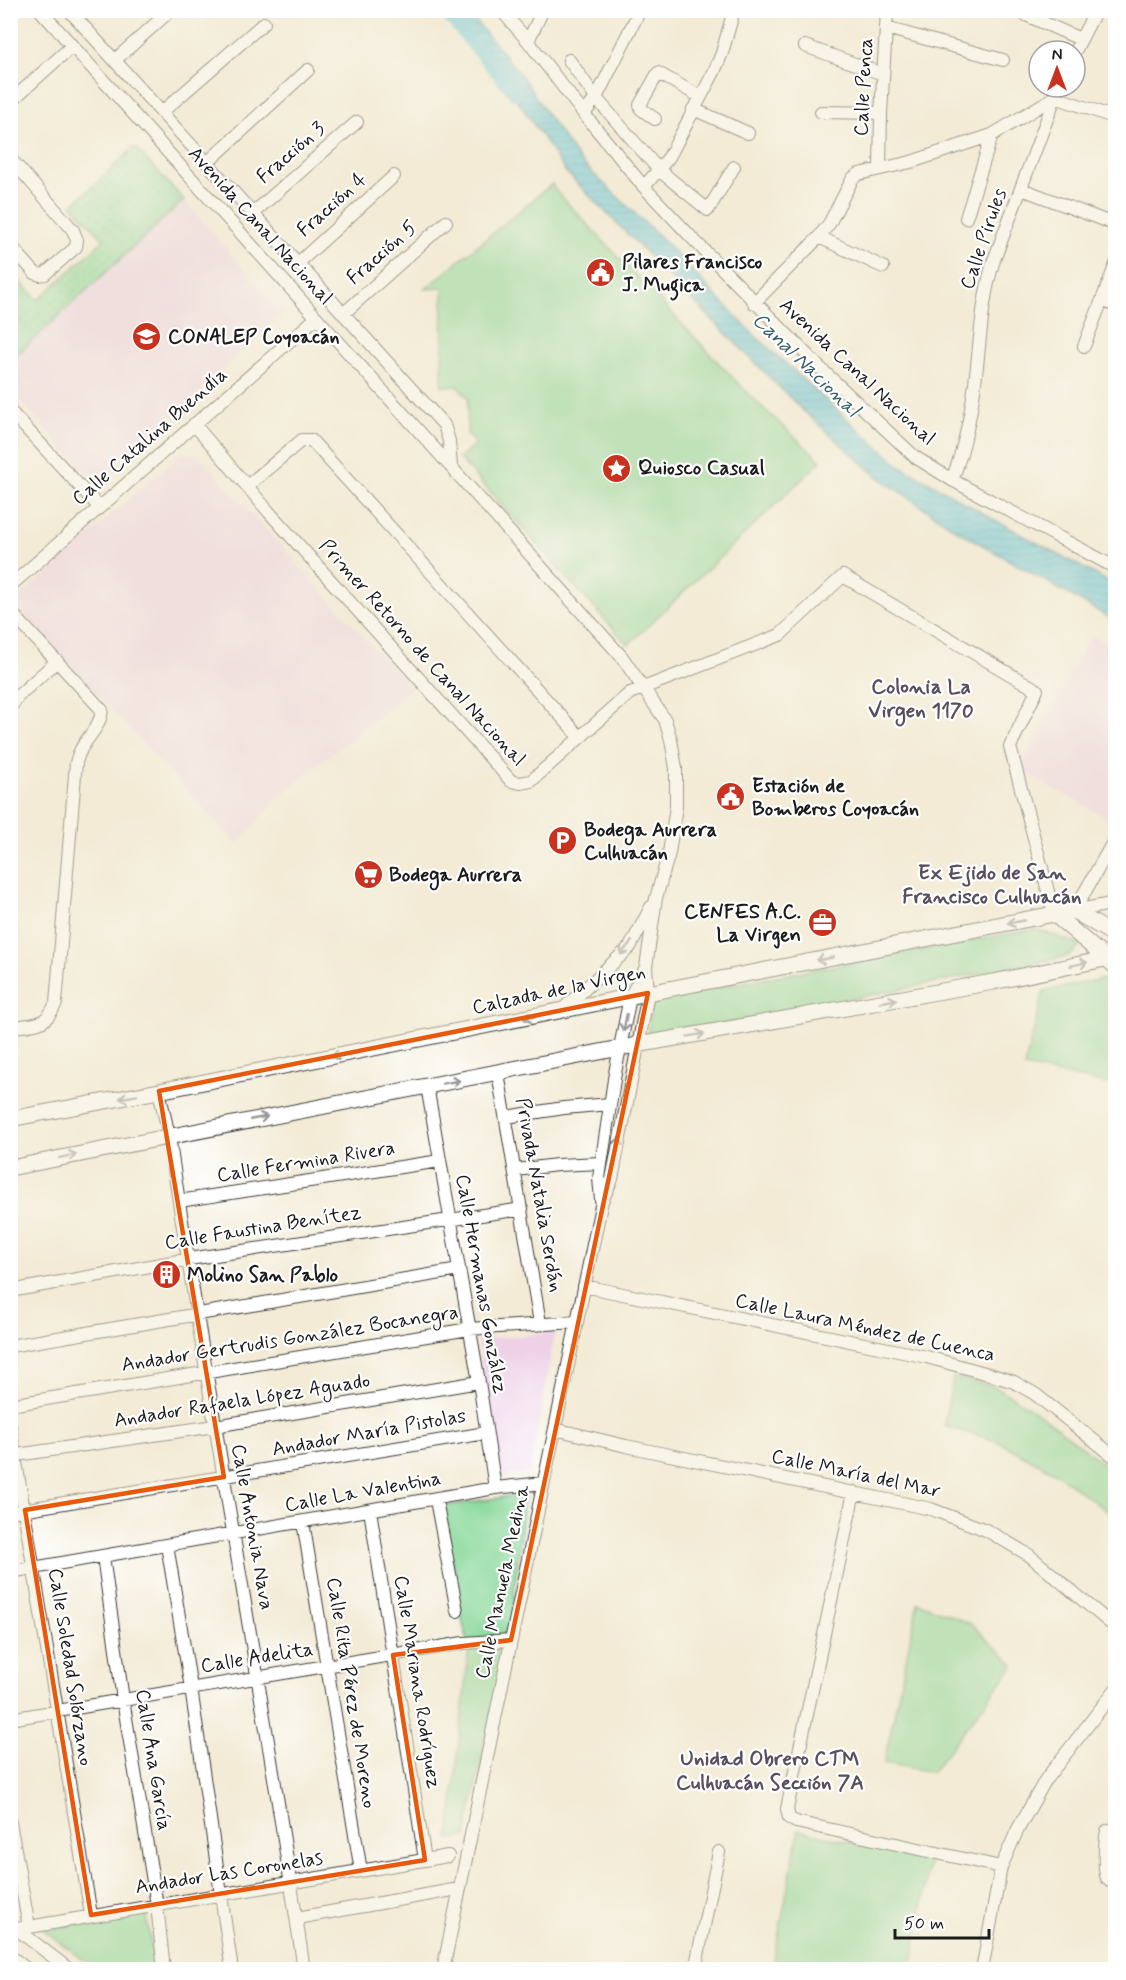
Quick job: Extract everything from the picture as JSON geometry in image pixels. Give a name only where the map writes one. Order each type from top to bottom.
[{"type":"main road","name":"Calzada de la Virgen","points":[[10,1119],[1074,911]]},
{"type":"main road","points":[[1074,911],[1116,936]]},
{"type":"main road","points":[[1054,914],[1112,961]]},
{"type":"main road","points":[[10,1168],[620,1048],[1112,961]]},
{"type":"street","name":"Avenida Canal Nacional","points":[[69,10],[444,425],[449,441],[452,467]]},
{"type":"street","points":[[115,60],[171,10]]},
{"type":"street","name":"Avenida Canal Nacional","points":[[501,10],[644,187],[754,303],[915,456],[952,480],[1116,568]]},
{"type":"street","points":[[528,41],[543,10]]},
{"type":"street","points":[[584,114],[596,98],[640,10]]},
{"type":"street","points":[[644,187],[669,157],[699,96],[714,72],[734,10]]},
{"type":"street","points":[[1015,10],[1080,39],[1096,10]]},
{"type":"street","name":"Calle Penca","points":[[880,168],[880,113],[888,11]]},
{"type":"street","name":"Avenida Canal Nacional","points":[[46,12],[72,46],[622,657],[664,720],[672,740],[676,768],[676,807],[669,853],[656,898],[646,967],[648,993],[612,1179],[602,1201]]},
{"type":"street","points":[[162,112],[264,22]]},
{"type":"street","points":[[886,28],[1003,60]]},
{"type":"street","points":[[10,102],[72,46]]},
{"type":"street","points":[[805,46],[883,74]]},
{"type":"street","points":[[569,60],[596,98],[659,170],[708,210],[734,167]]},
{"type":"street","points":[[207,163],[308,70]]},
{"type":"street","points":[[655,119],[641,109],[640,105],[658,73],[699,96]]},
{"type":"street","points":[[754,303],[819,237],[829,224],[853,178],[859,174],[911,162],[992,135],[1046,99]]},
{"type":"street","name":"Calle Pirules","points":[[952,480],[968,424],[977,367],[985,288],[1054,99]]},
{"type":"street","points":[[1073,99],[1116,118]]},
{"type":"street","points":[[693,110],[748,133]]},
{"type":"street","points":[[821,112],[880,113]]},
{"type":"street","name":"Fracción 3","points":[[252,214],[357,122]]},
{"type":"street","points":[[966,218],[992,135]]},
{"type":"street","points":[[10,158],[73,230],[77,240],[76,247],[45,274],[40,275],[35,273],[10,245]]},
{"type":"street","name":"Fracción 4","points":[[297,264],[394,176]]},
{"type":"street","points":[[1022,189],[1116,225]]},
{"type":"street","name":"Fracción 5","points":[[344,314],[446,222]]},
{"type":"street","points":[[819,237],[883,267]]},
{"type":"street","points":[[1084,346],[1116,264]]},
{"type":"street","points":[[1102,300],[1116,306]]},
{"type":"street","name":"Calle Catalina Buendía","points":[[10,586],[316,318]]},
{"type":"street","points":[[10,411],[99,507]]},
{"type":"street","name":"Primer Retorno de Canal Nacional","points":[[194,424],[511,781],[520,783],[531,781],[630,693],[643,686],[780,635],[843,576],[1037,690],[1010,747],[1054,914]]},
{"type":"street","points":[[247,486],[302,440],[311,440],[580,737]]},
{"type":"street","points":[[10,1027],[42,1023],[50,1016],[56,1004],[78,750],[101,718],[102,710],[14,614]]},
{"type":"street","points":[[10,708],[19,695],[57,661]]},
{"type":"street","points":[[1074,911],[1116,837]]},
{"type":"street","points":[[560,1011],[630,946],[656,898]]},
{"type":"street","name":"Calzada de la Virgen","points":[[1074,911],[1116,903]]},
{"type":"street","name":"Avenida Canal Nacional","points":[[602,1201],[599,1178],[620,1048],[630,997],[646,967]]},
{"type":"street","name":"Privada Natalia Serdán","points":[[498,1073],[540,1323]]},
{"type":"street","name":"Calle Hermanas González","points":[[427,1086],[479,1382],[495,1488]]},
{"type":"street","name":"Calle Antonia Nava","points":[[159,1091],[169,1136],[304,1970]]},
{"type":"street","points":[[506,1117],[610,1104]]},
{"type":"street","name":"Calle Fermina Rivera","points":[[179,1201],[440,1161]]},
{"type":"street","points":[[516,1170],[601,1163]]},
{"type":"street","name":"Calle Manuela Medina","points":[[443,1970],[602,1201]]},
{"type":"street","name":"Calle Faustina Benítez","points":[[10,1291],[189,1259],[522,1209]]},
{"type":"street","points":[[10,1346],[459,1270]]},
{"type":"street","name":"Calle Laura Méndez de Cuenca","points":[[584,1286],[927,1357],[1014,1382],[1035,1394],[1116,1458]]},
{"type":"street","name":"Andador Gertrudis González Bocanegra","points":[[10,1405],[469,1329],[576,1322]]},
{"type":"street","name":"Andador Rafaela López Aguado","points":[[13,1455],[215,1426],[479,1382]]},
{"type":"street","name":"Calle Soledad Solórzano","points":[[10,1426],[91,1915]]},
{"type":"street","name":"Calle María del Mar","points":[[555,1429],[626,1446],[931,1509],[986,1530],[1029,1555],[1116,1628]]},
{"type":"street","name":"Andador María Pistolas","points":[[10,1512],[486,1432]]},
{"type":"street","name":"Calle La Valentina","points":[[10,1572],[495,1488],[544,1483]]},
{"type":"street","points":[[854,1492],[788,1809],[789,1818],[796,1822],[1001,1867]]},
{"type":"street","points":[[436,1500],[457,1611]]},
{"type":"street","name":"Calle Mariana Rodríguez","points":[[370,1510],[425,1860]]},
{"type":"street","name":"Calle Rita Pérez de Moreno","points":[[303,1522],[361,1871]]},
{"type":"street","points":[[167,1545],[191,1689],[232,1970]]},
{"type":"street","name":"Calle Ana García","points":[[103,1556],[123,1700],[158,1905],[164,1970]]},
{"type":"street","name":"Calle Adelita","points":[[10,1719],[463,1643],[511,1640]]},
{"type":"street","points":[[982,1970],[1001,1867],[1018,1829],[1046,1779],[1116,1689]]},
{"type":"street","points":[[10,1822],[19,1927],[70,1970]]},
{"type":"street","points":[[1116,1828],[1107,1831],[1105,1838],[1111,1858],[1106,1875],[1109,1881],[1116,1883]]},
{"type":"street","points":[[695,1970],[719,1852]]},
{"type":"street","name":"Andador Las Coronelas","points":[[19,1927],[448,1856]]},
{"type":"street","points":[[297,1918],[453,1890]]},
{"type":"street","points":[[10,1956],[28,1970]]},
{"type":"highlighted area","points":[[648,993],[511,1640],[393,1655],[425,1860],[91,1915],[25,1510],[224,1477],[159,1091]]},
{"type":"shaded area","name":"CONALEP Coyoacán","points":[[184,200],[283,314],[113,471],[102,474],[87,472],[76,464],[11,390],[10,360]]},
{"type":"shaded area","points":[[181,453],[199,456],[411,689],[281,795],[237,844],[12,604]]},
{"type":"shaded area","points":[[1091,635],[1115,648],[1115,801],[1107,818],[1018,770]]},
{"type":"shaded area","points":[[555,1332],[530,1472],[500,1477],[478,1340]]},
{"type":"green space","points":[[135,147],[184,200],[11,360],[11,272],[38,300],[104,240],[72,205]]},
{"type":"green space","points":[[552,184],[556,191],[750,396],[821,461],[628,645],[459,458],[475,444],[467,434],[468,398],[458,386],[442,386],[443,288],[425,289]]},
{"type":"green space","points":[[1035,929],[1081,945],[1069,956],[647,1039],[652,999]]},
{"type":"green space","points":[[1103,979],[1115,988],[1115,1085],[1024,1067],[1044,991]]},
{"type":"green space","points":[[953,1377],[997,1387],[1044,1417],[1115,1473],[1115,1517],[1054,1472],[997,1441],[944,1426]]},
{"type":"green space","points":[[525,1494],[512,1616],[466,1836],[449,1839],[469,1648],[460,1611],[443,1506]]},
{"type":"green space","points":[[918,1602],[971,1624],[1014,1665],[932,1772],[884,1763]]},
{"type":"green space","points":[[799,1830],[930,1860],[911,1969],[772,1969]]},
{"type":"green space","points":[[146,1911],[155,1969],[96,1969],[43,1930]]},
{"type":"water","name":"Canal Nacional","points":[[447,11],[467,11],[522,76],[579,160],[664,241],[751,332],[899,465],[1115,585],[1115,621],[960,532],[878,477],[800,408],[565,171],[497,70]]},
{"type":"waterway","name":"Canal Nacional","points":[[444,10],[515,93]]},
{"type":"place","name":"Pilares Francisco J. Mugica","points":[[601,273]]},
{"type":"place","name":"CONALEP Coyoacán","points":[[147,337]]},
{"type":"place","name":"Quiosco Casual","points":[[617,468]]},
{"type":"place","name":"Estación de Bomberos Coyoacán","points":[[731,797]]},
{"type":"place","name":"Bodega Aurrera Culhuacán","points":[[563,841]]},
{"type":"place","name":"Bodega Aurrera","points":[[368,875]]},
{"type":"place","name":"CENFES A.C. La Virgen","points":[[822,923]]},
{"type":"place","name":"Molino San Pablo","points":[[166,1275]]},
{"type":"district","name":"Colonia La Virgen 1170","points":[[921,699]]},
{"type":"district","name":"Ex Ejido de San Francisco Culhuacán","points":[[992,885]]},
{"type":"district","name":"Unidad Obrero CTM Culhuacán Sección 7A","points":[[770,1771]]}]
